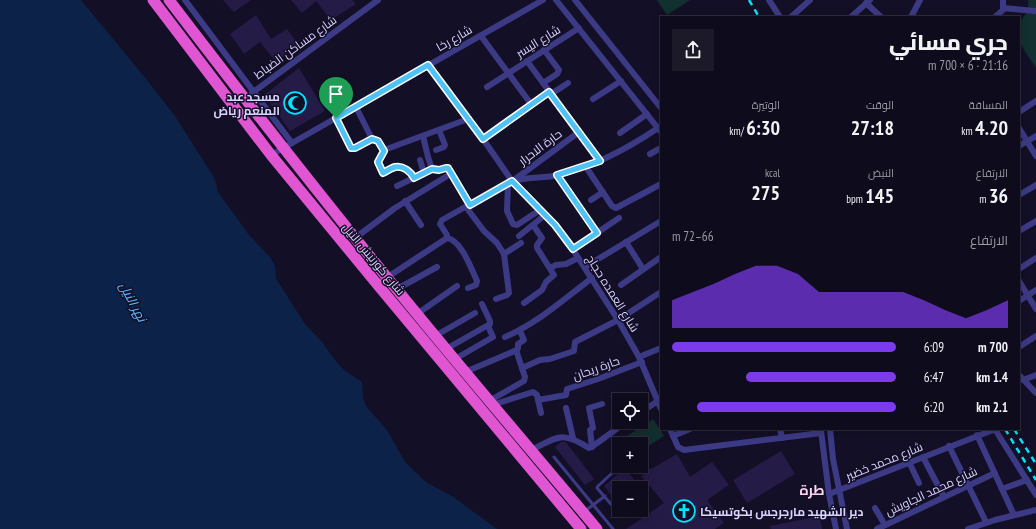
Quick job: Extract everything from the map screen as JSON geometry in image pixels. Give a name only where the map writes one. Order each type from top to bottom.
[{"type":"highway","name":"شارع كورنيش النيل","points":[[153,0],[271,155],[376,284],[581,529]]},
{"type":"highway","name":"شارع كورنيش النيل","points":[[169,0],[245,99],[288,146],[386,276],[490,403],[597,529]]},
{"type":"highway","points":[[201,62],[211,54]]},
{"type":"street","points":[[185,0],[254,91],[288,146]]},
{"type":"street","name":"شارع مساكن الضباط","points":[[245,99],[378,0]]},
{"type":"street","name":"شارع رخا","points":[[271,155],[543,0]]},
{"type":"street","points":[[542,212],[517,225],[513,224],[507,211],[511,182],[557,175],[586,167],[620,152],[659,130],[556,0]]},
{"type":"street","points":[[575,0],[660,107]]},
{"type":"street","points":[[769,0],[779,16]]},
{"type":"street","points":[[792,16],[810,0]]},
{"type":"street","points":[[912,16],[920,0]]},
{"type":"street","points":[[996,16],[1001,13],[1003,8],[1003,0]]},
{"type":"street","points":[[852,16],[868,2],[880,16]]},
{"type":"street","points":[[1003,8],[1036,11]]},
{"type":"street","name":"شارع اليسر","points":[[486,87],[579,28]]},
{"type":"street","points":[[480,36],[531,104]]},
{"type":"street","points":[[543,83],[557,74],[558,70],[544,50]]},
{"type":"street","points":[[527,61],[600,161]]},
{"type":"street","name":"شارع العمده حجاج","points":[[428,65],[483,139],[511,182],[555,225],[573,249],[618,320],[641,360],[660,406]]},
{"type":"street","points":[[593,99],[621,81]]},
{"type":"street","points":[[483,139],[531,104],[568,83]]},
{"type":"street","points":[[1020,111],[1036,102]]},
{"type":"street","points":[[356,106],[372,139],[378,141],[384,150]]},
{"type":"street","points":[[620,133],[647,114]]},
{"type":"street","points":[[336,118],[352,148],[355,148],[372,139]]},
{"type":"street","points":[[414,178],[410,171],[399,167],[395,167],[383,173],[375,165],[384,150],[468,119]]},
{"type":"street","points":[[436,150],[445,146],[439,130]]},
{"type":"street","points":[[1020,130],[1036,156]]},
{"type":"street","name":"حارة الاحرار","points":[[447,238],[440,221],[511,182],[579,132]]},
{"type":"street","points":[[423,136],[432,169]]},
{"type":"street","points":[[1020,145],[1036,136]]},
{"type":"street","points":[[650,154],[660,149]]},
{"type":"street","points":[[420,160],[424,173]]},
{"type":"street","points":[[586,167],[612,206],[618,207],[660,185]]},
{"type":"street","points":[[397,186],[432,169],[439,170],[447,168],[452,173],[468,206],[487,229],[504,254],[509,294],[496,299]]},
{"type":"street","points":[[356,238],[405,201],[452,173]]},
{"type":"street","points":[[557,175],[597,233]]},
{"type":"street","points":[[1020,193],[1036,184]]},
{"type":"street","points":[[591,200],[603,192]]},
{"type":"street","points":[[405,201],[421,225]]},
{"type":"street","points":[[519,236],[533,224],[542,212]]},
{"type":"street","points":[[573,249],[619,218]]},
{"type":"street","points":[[1020,230],[1036,221]]},
{"type":"street","points":[[585,267],[660,222]]},
{"type":"street","points":[[524,303],[542,290],[546,282],[553,276],[550,268],[537,248],[537,245],[542,238],[533,224]]},
{"type":"street","points":[[376,284],[386,276],[447,238],[450,238],[456,242],[464,254],[477,281],[476,285],[468,288]]},
{"type":"street","points":[[626,242],[643,269]]},
{"type":"street","points":[[504,254],[521,243]]},
{"type":"street","points":[[550,268],[556,265],[566,264],[578,258]]},
{"type":"street","points":[[1020,268],[1036,258]]},
{"type":"street","points":[[620,285],[660,259]]},
{"type":"street","points":[[397,289],[437,267]]},
{"type":"street","points":[[505,336],[534,323],[592,278]]},
{"type":"street","points":[[1020,283],[1036,309]]},
{"type":"street","points":[[417,314],[457,286]]},
{"type":"street","points":[[1020,300],[1036,290]]},
{"type":"street","points":[[575,349],[575,342],[618,320],[660,293]]},
{"type":"street","points":[[446,349],[491,323],[482,304]]},
{"type":"street","points":[[436,336],[475,313]]},
{"type":"street","points":[[455,359],[493,337],[488,326]]},
{"type":"street","points":[[490,403],[523,382],[525,377],[516,350],[518,349],[518,344],[524,340],[520,330]]},
{"type":"street","points":[[1020,345],[1036,336]]},
{"type":"street","points":[[522,368],[540,360],[550,360],[574,351],[575,349],[582,348]]},
{"type":"street","points":[[641,360],[660,349]]},
{"type":"street","points":[[465,372],[516,350]]},
{"type":"street","name":"حارة ريحان","points":[[490,403],[533,392],[537,395],[538,400],[566,395],[568,389],[598,380],[641,360]]},
{"type":"street","points":[[1021,377],[1036,375]]},
{"type":"street","points":[[1021,377],[1036,393]]},
{"type":"street","points":[[538,400],[541,413]]},
{"type":"street","points":[[648,407],[658,401]]},
{"type":"street","points":[[592,447],[590,430],[593,428],[589,408],[602,404]]},
{"type":"street","points":[[566,408],[573,438]]},
{"type":"street","points":[[530,450],[558,436],[573,438],[589,448],[616,429]]},
{"type":"street","points":[[670,430],[676,444],[681,449],[688,450],[782,438],[805,432],[821,431],[829,494],[836,529]]},
{"type":"street","points":[[673,436],[688,430]]},
{"type":"street","points":[[780,430],[782,438]]},
{"type":"street","points":[[830,430],[833,459],[847,529]]},
{"type":"street","points":[[993,430],[996,431],[1036,495]]},
{"type":"street","name":"شارع محمد خضير","points":[[829,494],[993,430]]},
{"type":"street","points":[[977,435],[1014,515]]},
{"type":"street","points":[[949,446],[986,522]]},
{"type":"street","points":[[922,457],[944,497]]},
{"type":"street","points":[[909,462],[919,483]]},
{"type":"street","name":"شارع محمد الجاويش","points":[[877,529],[995,473]]},
{"type":"street","points":[[1002,489],[1027,480]]},
{"type":"street","points":[[875,508],[885,525]]},
{"type":"street","points":[[968,529],[986,522],[1036,510]]},
{"type":"lane","points":[[554,457],[613,529]]},
{"type":"lane","points":[[612,473],[597,487],[612,505]]},
{"type":"lane","points":[[583,512],[605,496]]},
{"type":"green space","points":[[657,0],[690,0],[667,15]]},
{"type":"green space","points":[[1028,0],[1036,0],[1036,68],[1020,42],[1020,23],[1027,12]]},
{"type":"green space","points":[[653,419],[664,436],[648,446],[648,437],[626,437],[638,429],[648,429],[648,422]]},
{"type":"water","name":"نهر النيل","points":[[0,0],[81,0],[175,116],[215,179],[218,192],[249,235],[270,257],[275,266],[276,278],[305,324],[322,342],[344,370],[362,382],[363,398],[366,406],[387,430],[405,462],[427,483],[452,496],[497,529],[0,529]]},
{"type":"building","points":[[223,0],[251,0],[234,12]]},
{"type":"building","points":[[291,0],[352,0],[356,4],[331,20],[316,1],[302,13]]},
{"type":"building","points":[[256,15],[271,39],[287,29],[299,45],[276,62],[260,42],[244,54],[230,34]]},
{"type":"building","name":"مسجد عبد المنعم رياض","points":[[299,68],[325,111],[290,131],[264,95]]},
{"type":"building","points":[[561,442],[566,442],[594,479],[585,485],[555,447]]},
{"type":"building","points":[[781,451],[795,474],[747,503],[733,480]]},
{"type":"building","points":[[677,454],[690,477],[712,462],[729,485],[707,500],[724,523],[715,529],[626,529],[644,517],[648,517],[648,514],[664,503],[648,484],[648,481],[645,481],[641,476],[644,473],[648,473],[648,470],[650,468],[651,469]]},
{"type":"building","points":[[619,473],[629,473],[635,481],[612,481],[612,496],[604,486]]},
{"type":"building","points":[[820,516],[822,529],[771,529],[770,526]]},
{"type":"railway","points":[[749,0],[758,16]]},
{"type":"railway","points":[[1006,430],[1036,480]]},
{"type":"railway","points":[[1015,430],[1036,464]]},
{"type":"place","name":"مسجد عبد المنعم رياض","points":[[295,103]]},
{"type":"place","name":"دير الشهيد مارجرجس بكوتسيكا","points":[[684,511]]},
{"type":"district","name":"طرة","points":[[812,490]]},
{"type":"route","points":[[428,65],[483,139],[549,92],[600,161],[572,172],[557,175],[597,233],[573,249],[555,225],[512,181],[470,205],[452,173],[447,168],[439,170],[432,169],[414,178],[410,171],[399,167],[395,167],[383,173],[378,162],[384,151],[378,141],[372,139],[353,149],[351,148],[336,118],[428,65]]}]
